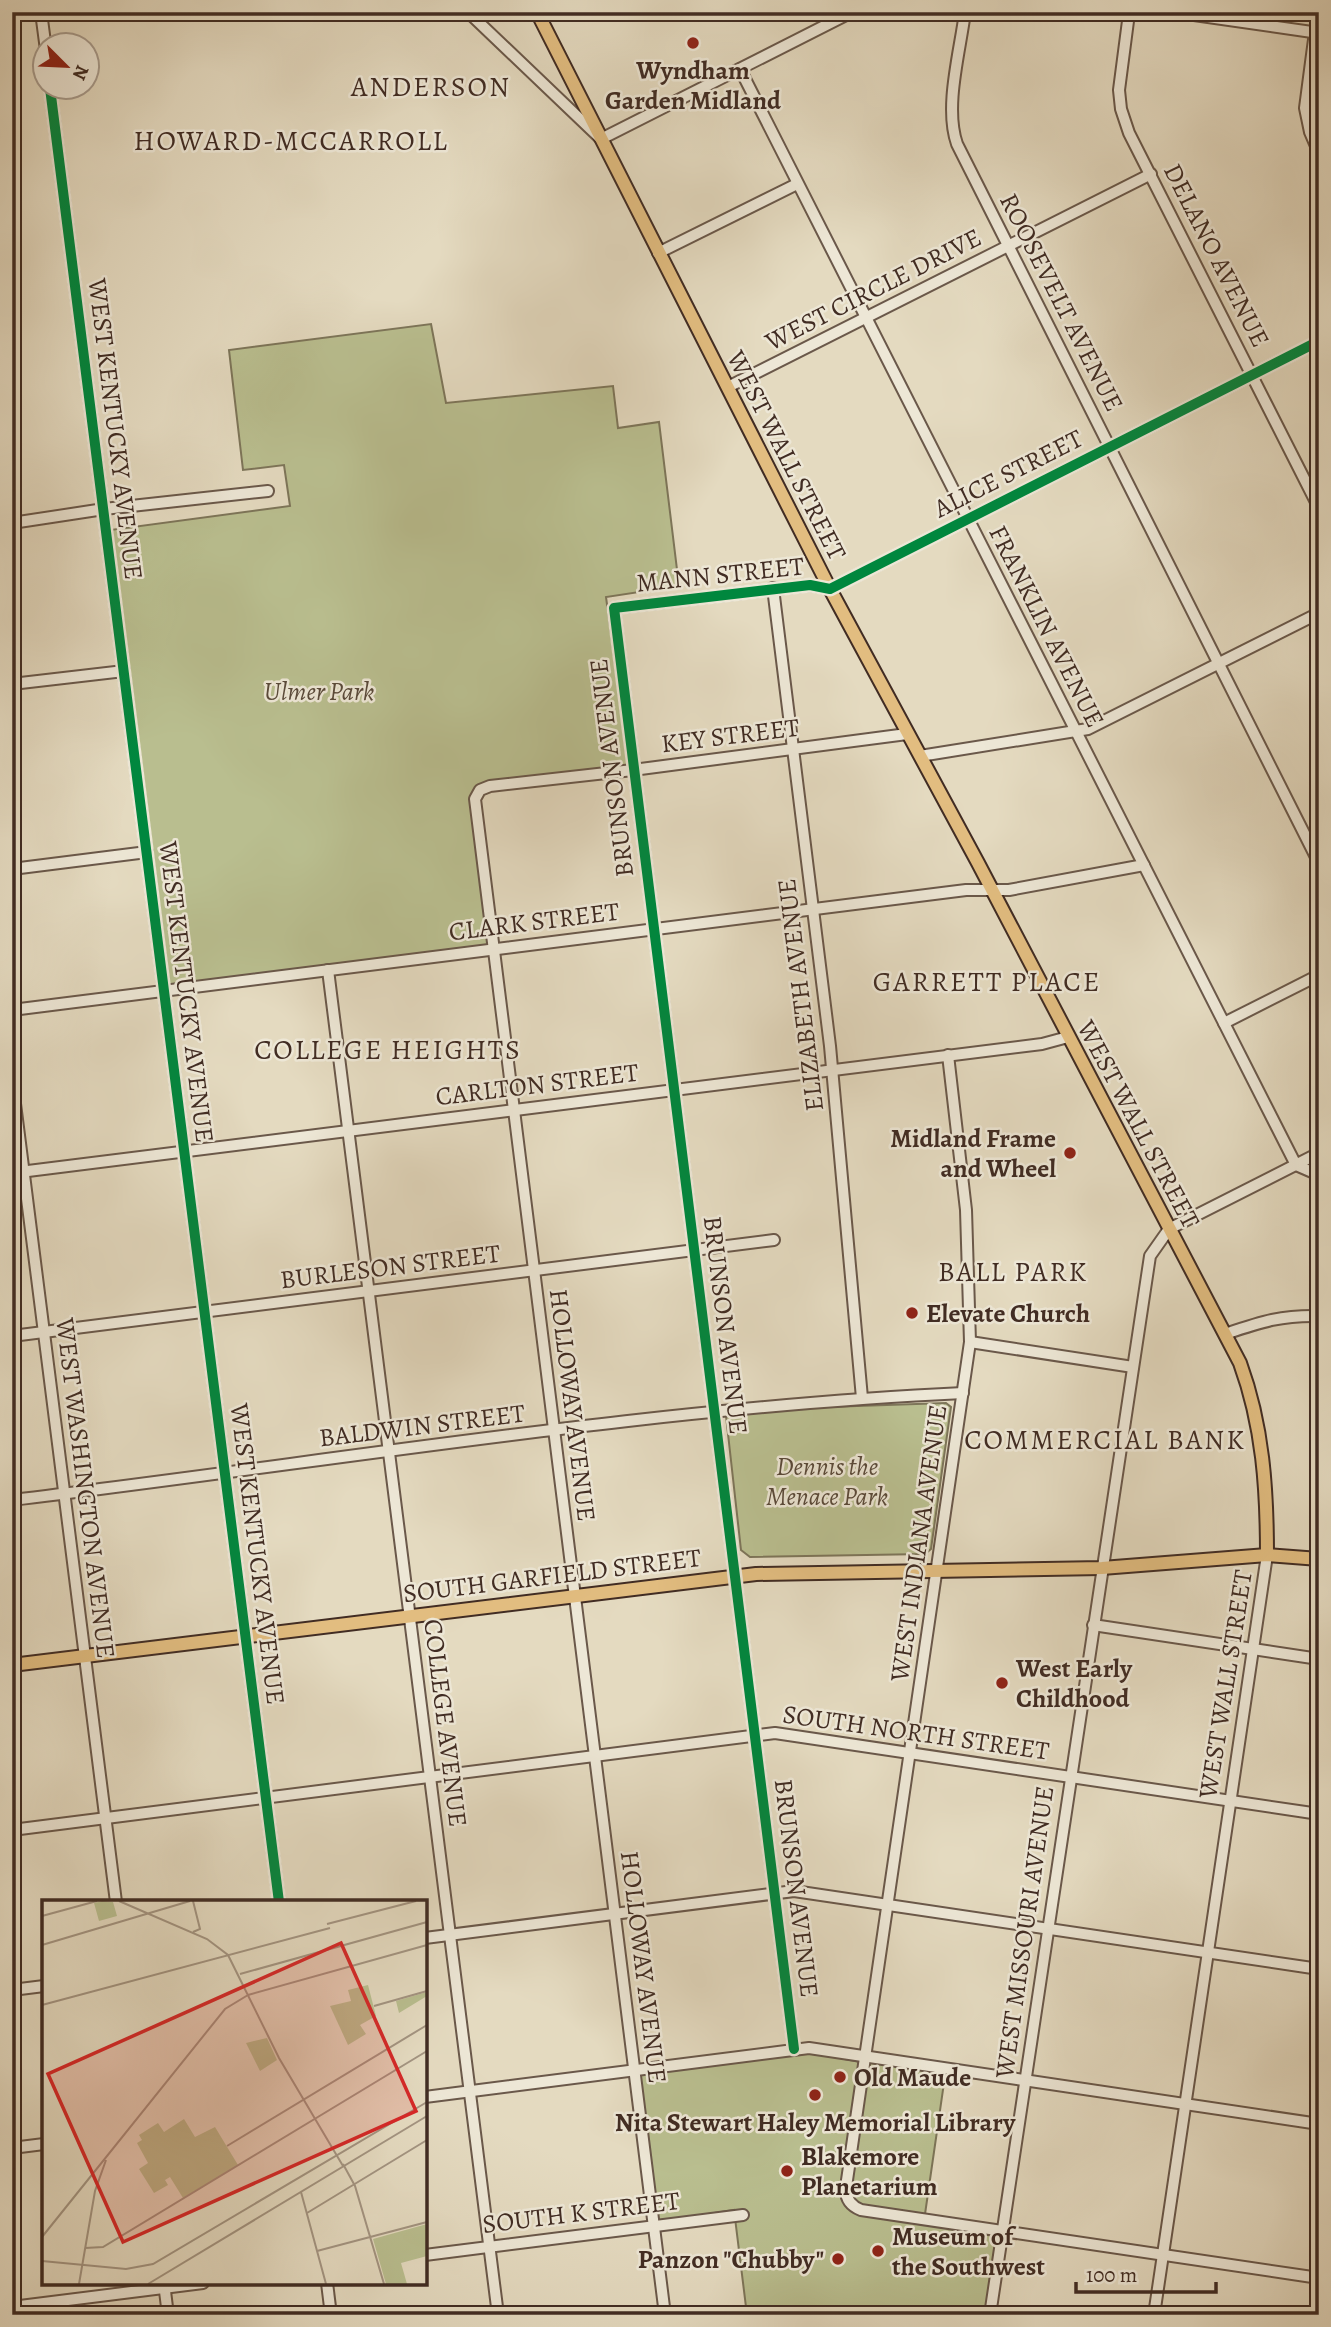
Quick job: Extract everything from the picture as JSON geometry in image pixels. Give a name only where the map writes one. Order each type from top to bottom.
[{"type":"main road","name":"WEST WALL STREET","points":[[537,12],[830,589],[1240,1363],[1254,1407],[1265,1484],[1267,1555]]},
{"type":"main road","name":"SOUTH GARFIELD STREET","points":[[12,1665],[756,1574],[1102,1568],[1267,1555],[1319,1559]]},
{"type":"main road","points":[[12,2300],[14,2315]]},
{"type":"main road","points":[[1318,2315],[1319,2307]]},
{"type":"street","points":[[41,12],[44,32]]},
{"type":"street","points":[[468,12],[601,139],[852,12]]},
{"type":"street","name":"ROOSEVELT AVENUE","points":[[965,12],[952,105],[957,144],[1319,863]]},
{"type":"street","name":"DELANO AVENUE","points":[[1127,12],[1119,102],[1129,133],[1319,508]]},
{"type":"street","points":[[1173,12],[1251,18],[1317,33],[1305,108],[1310,132],[1319,153]]},
{"type":"street","name":"FRANKLIN AVENUE","points":[[740,69],[1297,1165]]},
{"type":"street","name":"WEST KENTUCKY AVENUE","points":[[52,102],[279,1900]]},
{"type":"street","name":"WEST CIRCLE DRIVE","points":[[728,387],[1151,174]]},
{"type":"street","points":[[658,253],[797,184]]},
{"type":"street","name":"ALICE STREET","points":[[830,589],[1319,341]]},
{"type":"street","points":[[12,523],[104,509],[268,491]]},
{"type":"street","name":"MANN STREET","points":[[614,608],[810,584],[830,589]]},
{"type":"street","name":"ELIZABETH AVENUE","points":[[773,588],[832,1070],[862,1398]]},
{"type":"street","name":"BRUNSON AVENUE","points":[[614,608],[794,2049]]},
{"type":"street","points":[[920,756],[1088,729],[1319,613]]},
{"type":"street","points":[[12,684],[124,671]]},
{"type":"street","name":"KEY STREET","points":[[477,793],[490,786],[907,734]]},
{"type":"street","name":"HOLLOWAY AVENUE","points":[[477,793],[476,806],[493,949],[665,2315]]},
{"type":"street","points":[[12,869],[147,852]]},
{"type":"street","name":"CLARK STREET","points":[[12,1010],[966,890],[1009,890],[1144,866]]},
{"type":"street","name":"COLLEGE AVENUE","points":[[328,970],[498,2315]]},
{"type":"street","points":[[1224,1023],[1319,975]]},
{"type":"street","name":"CARLTON STREET","points":[[18,1172],[1042,1044],[1068,1037]]},
{"type":"street","name":"WEST INDIANA AVENUE","points":[[948,1055],[966,1210],[970,1342],[846,2188],[849,2201],[861,2210],[1003,2231]]},
{"type":"street","name":"WEST WASHINGTON AVENUE","points":[[12,1080],[18,1172],[44,1332],[116,1900]]},
{"type":"street","points":[[1169,1229],[1319,1153]]},
{"type":"street","points":[[1297,1165],[1319,1175]]},
{"type":"street","name":"WEST MISSOURI AVENUE","points":[[990,2315],[1150,1256],[1169,1229]]},
{"type":"street","name":"BURLESON STREET","points":[[12,1336],[774,1240]]},
{"type":"street","points":[[1225,1334],[1288,1315],[1319,1316]]},
{"type":"street","points":[[970,1342],[1133,1367]]},
{"type":"street","name":"BALDWIN STREET","points":[[12,1500],[714,1411],[862,1398],[963,1393]]},
{"type":"street","name":"WEST WALL STREET","points":[[1154,2315],[1267,1555]]},
{"type":"street","points":[[1093,1625],[1319,1659]]},
{"type":"street","name":"SOUTH NORTH STREET","points":[[12,1830],[775,1733],[1319,1814]]},
{"type":"street","points":[[427,1938],[794,1891],[1319,1969]]},
{"type":"street","points":[[12,1990],[42,1986]]},
{"type":"street","points":[[427,2097],[808,2048],[1319,2124]]},
{"type":"street","points":[[12,2148],[42,2144]]},
{"type":"street","name":"SOUTH K STREET","points":[[427,2255],[743,2215]]},
{"type":"street","points":[[1003,2231],[1319,2278]]},
{"type":"street","points":[[327,2285],[331,2315]]},
{"type":"street","points":[[13,2306],[164,2286],[168,2315]]},
{"type":"green space","name":"Ulmer Park","points":[[431,324],[446,403],[613,386],[618,428],[659,422],[679,586],[606,597],[629,768],[477,790],[491,947],[167,989],[110,530],[290,506],[284,465],[243,470],[229,350]]},
{"type":"green space","name":"Dennis the Menace Park","points":[[946,1403],[951,1407],[931,1549],[925,1554],[750,1557],[741,1550],[726,1416],[798,1408]]},
{"type":"green space","points":[[809,2052],[860,2062],[946,2069],[924,2221],[1000,2234],[987,2315],[747,2315],[734,2210],[657,2222],[639,2074]]},
{"type":"cycle path","points":[[52,102],[279,1900]]},
{"type":"cycle path","points":[[794,2049],[614,608],[810,585],[830,589],[1319,341]]},
{"type":"place","name":"Wyndham Garden Midland","points":[[693,43]]},
{"type":"place","name":"Midland Frame and Wheel","points":[[1070,1153]]},
{"type":"place","name":"Elevate Church","points":[[912,1313]]},
{"type":"place","name":"West Early Childhood","points":[[1002,1683]]},
{"type":"place","name":"Old Maude","points":[[840,2077]]},
{"type":"place","name":"Nita Stewart Haley Memorial Library","points":[[815,2095]]},
{"type":"place","name":"Blakemore Planetarium","points":[[787,2171]]},
{"type":"place","name":"Museum of the Southwest","points":[[878,2251]]},
{"type":"place","name":"Panzon \"Chubby\"","points":[[838,2259]]},
{"type":"district","name":"ANDERSON","points":[[431,86]]},
{"type":"district","name":"HOWARD-MCCARROLL","points":[[291,140]]},
{"type":"district","name":"GARRETT PLACE","points":[[987,981]]},
{"type":"district","name":"COLLEGE HEIGHTS","points":[[388,1049]]},
{"type":"district","name":"BALL PARK","points":[[1013,1271]]},
{"type":"district","name":"COMMERCIAL BANK","points":[[1105,1439]]}]
